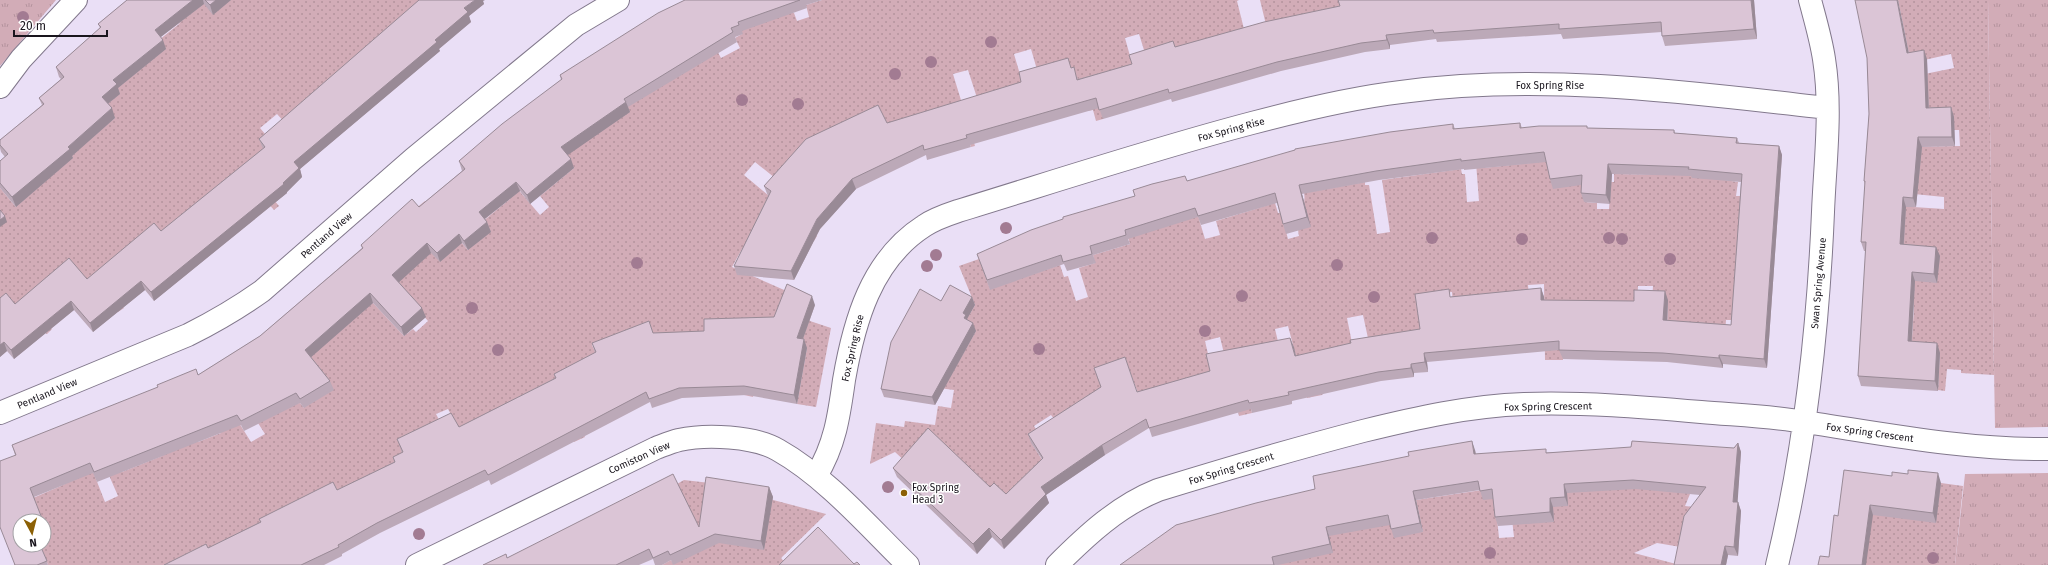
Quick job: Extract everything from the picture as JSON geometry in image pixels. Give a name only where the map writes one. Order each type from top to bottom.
[{"type":"street","points":[[0,87],[26,53],[76,0]]},
{"type":"street","name":"Pentland View","points":[[0,413],[188,335],[216,321],[240,306],[262,291],[413,159],[576,25],[618,0]]},
{"type":"street","name":"Swan Spring Avenue","points":[[1777,565],[1785,533],[1805,422],[1821,261],[1827,108],[1824,60],[1810,0]]},
{"type":"street","name":"Fox Spring Rise","points":[[816,476],[833,443],[849,354],[857,320],[877,274],[888,258],[914,232],[925,225],[958,211],[1202,136],[1325,104],[1401,92],[1479,85],[1594,85],[1827,108]]},
{"type":"street","name":"Fox Spring Crescent","points":[[1058,565],[1088,533],[1137,498],[1165,488],[1303,446],[1425,416],[1523,404],[1580,404],[1658,408],[1805,422],[1960,444],[2020,450],[2048,449]]},
{"type":"street","name":"Comiston View","points":[[417,565],[656,448],[679,440],[718,437],[760,444],[778,449],[816,476],[908,565]]},
{"type":"green space","points":[[0,0],[56,0],[0,66]]},
{"type":"green space","points":[[196,0],[432,0],[331,88],[358,120],[354,123],[288,126],[277,114],[260,128],[271,141],[270,158],[252,174],[279,206],[274,210],[255,189],[100,280],[124,308],[118,312],[30,303],[52,329],[47,334],[0,310],[0,188],[16,207],[40,119],[103,128],[115,118],[105,106],[86,53],[159,40],[179,24]]},
{"type":"green space","points":[[822,0],[1239,0],[1237,1],[1246,37],[1149,66],[1139,34],[1125,38],[1135,74],[1103,119],[1096,121],[1093,110],[1087,111],[1077,77],[1042,87],[1031,49],[1014,54],[1035,126],[979,104],[968,70],[953,74],[975,146],[971,147],[960,112],[913,161],[906,164],[882,115],[780,182],[755,162],[744,175],[817,236],[814,241],[766,217],[749,252],[742,249],[732,267],[791,293],[810,321],[831,328],[816,407],[797,404],[807,348],[758,372],[753,397],[744,395],[707,341],[611,338],[592,345],[605,373],[557,383],[585,437],[574,442],[551,395],[469,449],[448,409],[436,414],[474,487],[466,491],[446,450],[401,449],[407,462],[185,565],[48,565],[43,553],[52,553],[52,513],[39,513],[33,498],[63,485],[92,469],[105,502],[118,496],[98,450],[122,472],[162,456],[194,433],[198,442],[221,433],[209,375],[251,442],[265,434],[251,412],[300,403],[304,408],[284,329],[373,303],[404,336],[413,329],[416,332],[428,321],[396,285],[415,209],[425,201],[468,250],[482,222],[510,199],[516,187],[540,215],[549,207],[540,196],[574,168],[560,151],[596,62],[715,47],[721,58],[740,48],[735,38],[742,34],[733,13],[794,13],[797,21],[809,17],[806,5]]},
{"type":"green space","points":[[1260,0],[1340,0],[1343,16],[1268,33]]},
{"type":"green space","points":[[1898,0],[1988,0],[1994,375],[1961,373],[1961,370],[1947,369],[1945,391],[1938,390],[1940,353],[1902,350],[1912,337],[1914,309],[1910,254],[1868,204],[1944,209],[1944,197],[1914,194],[1900,147],[1960,146],[1959,130],[1954,130],[1954,117],[1937,117],[1871,85],[1954,68],[1951,54],[1911,63]]},
{"type":"green space","points":[[1988,0],[2048,0],[2048,427],[1995,428]]},
{"type":"green space","points":[[1547,135],[1547,167],[1586,167],[1584,202],[1597,203],[1597,209],[1609,209],[1611,182],[1614,182],[1614,174],[1676,175],[1677,173],[1738,182],[1736,196],[1744,196],[1736,320],[1726,320],[1725,334],[1667,330],[1668,301],[1652,300],[1653,286],[1638,286],[1637,310],[1563,309],[1563,360],[1545,360],[1544,284],[1528,285],[1531,319],[1455,326],[1452,292],[1436,294],[1423,338],[1377,380],[1363,315],[1347,318],[1354,353],[1322,395],[1307,398],[1288,326],[1275,329],[1280,350],[1245,379],[1252,413],[1239,416],[1220,337],[1205,341],[1214,380],[1141,401],[1127,364],[1105,398],[1059,425],[1051,415],[1034,426],[1041,437],[1032,444],[1059,486],[976,520],[959,537],[944,521],[919,474],[895,452],[870,464],[876,423],[904,427],[905,421],[935,425],[938,406],[951,408],[954,390],[939,388],[959,361],[976,331],[944,309],[970,314],[975,305],[959,266],[979,259],[990,289],[1060,265],[1064,277],[1068,276],[1076,301],[1088,297],[1079,268],[1095,263],[1093,255],[1130,244],[1119,210],[1196,209],[1205,239],[1220,235],[1216,221],[1275,203],[1278,213],[1281,213],[1288,239],[1299,236],[1298,231],[1304,204],[1304,193],[1365,182],[1365,185],[1369,185],[1377,234],[1390,232],[1382,180],[1461,169],[1462,174],[1465,174],[1467,202],[1479,201],[1474,137],[1483,168],[1540,162],[1536,136]]},
{"type":"green space","points":[[1613,458],[1690,494],[1685,506],[1702,508],[1710,552],[1657,543],[1634,553],[1680,565],[1275,565],[1326,522],[1379,521],[1423,532],[1416,500],[1482,490],[1495,498],[1499,538],[1514,537],[1511,510],[1552,488],[1566,484]]},
{"type":"green space","points":[[2048,473],[2048,565],[1955,565],[1965,474]]},
{"type":"green space","points":[[684,480],[710,483],[826,514],[781,558],[787,565],[674,565],[677,484]]},
{"type":"green space","points":[[1941,483],[1963,486],[1955,565],[1833,565],[1873,515]]},
{"type":"green space","points":[[671,560],[674,565],[662,565]]},
{"type":"building","points":[[127,0],[193,0],[155,30],[163,40],[113,80],[117,84],[102,97],[112,108],[68,147],[70,149],[12,197],[0,183],[0,161],[8,154],[0,145],[0,140],[44,104],[39,98],[64,77],[56,67],[101,27],[98,24]]},
{"type":"building","points":[[205,0],[216,0],[210,5]]},
{"type":"building","points":[[419,0],[475,0],[464,8],[468,12],[435,40],[437,42],[294,162],[299,168],[283,183],[284,184],[151,292],[141,281],[90,323],[71,301],[11,350],[4,342],[0,345],[0,298],[6,293],[15,304],[69,258],[87,279],[154,223],[161,231],[265,147],[259,139]]},
{"type":"building","points":[[685,0],[800,0],[738,22],[739,25],[731,28],[733,32],[624,99],[626,102],[561,147],[571,159],[527,195],[516,182],[479,212],[487,222],[464,241],[459,234],[437,253],[427,243],[392,275],[422,308],[401,327],[370,293],[305,350],[330,381],[300,399],[296,393],[241,421],[237,415],[94,472],[90,463],[30,488],[40,513],[12,513],[12,553],[44,553],[47,561],[37,565],[15,565],[0,527],[0,461],[16,455],[12,445],[158,387],[157,385],[196,369],[198,375],[260,336],[363,248],[361,245],[412,199],[419,207],[465,169],[459,161],[502,124],[562,79],[560,75],[658,13]]},
{"type":"building","points":[[1338,0],[1751,0],[1754,29],[1662,36],[1661,22],[1559,29],[1559,24],[1434,33],[1433,30],[1386,35],[1387,40],[1361,43],[1277,62],[1169,93],[1168,89],[1099,110],[1096,98],[966,135],[967,138],[924,150],[923,145],[852,179],[817,219],[791,271],[734,266],[771,191],[764,186],[806,139],[878,105],[887,123],[1021,82],[1019,72],[1068,58],[1071,68],[1074,67],[1077,80],[1132,64],[1129,55],[1173,41],[1175,47],[1264,22],[1340,6]]},
{"type":"building","points":[[1855,0],[1897,0],[1907,53],[1924,50],[1926,108],[1951,107],[1952,137],[1918,137],[1913,198],[1903,197],[1900,244],[1936,247],[1934,274],[1912,272],[1908,341],[1937,343],[1935,381],[1858,376],[1866,242],[1861,242],[1869,114],[1867,58]]},
{"type":"building","points":[[1520,123],[1520,128],[1539,126],[1587,126],[1587,128],[1674,130],[1674,133],[1737,138],[1736,143],[1779,146],[1764,359],[1719,355],[1719,358],[1663,353],[1559,350],[1559,341],[1424,353],[1425,362],[1411,364],[1411,368],[1378,372],[1288,392],[1289,395],[1249,403],[1248,400],[1149,428],[1146,419],[1102,445],[1041,487],[1046,494],[1001,540],[989,528],[973,544],[893,468],[928,428],[990,487],[994,483],[1006,494],[1043,458],[1028,434],[1101,387],[1094,368],[1125,357],[1137,392],[1210,371],[1206,354],[1290,338],[1295,356],[1351,343],[1350,340],[1420,329],[1415,294],[1449,289],[1450,297],[1541,288],[1541,300],[1634,301],[1634,290],[1665,291],[1663,320],[1731,325],[1742,174],[1688,169],[1689,167],[1608,164],[1606,195],[1581,193],[1582,175],[1550,179],[1544,152],[1461,161],[1461,159],[1376,171],[1299,185],[1307,217],[1283,224],[1275,193],[1198,216],[1195,208],[1125,230],[1126,235],[1090,246],[1092,254],[1063,262],[1061,255],[987,280],[977,254],[1031,230],[1063,219],[1063,217],[1135,196],[1133,190],[1185,176],[1187,181],[1295,149],[1390,132],[1453,124],[1453,129]]},
{"type":"building","points":[[0,210],[5,216],[0,220]]},
{"type":"building","points":[[787,284],[812,296],[797,338],[804,339],[794,395],[744,386],[679,388],[649,399],[646,392],[488,475],[485,470],[377,523],[338,545],[339,547],[301,565],[164,565],[206,544],[208,548],[261,522],[259,519],[333,482],[337,490],[395,462],[393,457],[403,452],[397,439],[451,413],[459,427],[556,378],[554,374],[596,352],[592,343],[649,321],[653,333],[704,331],[704,319],[774,317]]},
{"type":"building","points":[[950,285],[972,297],[963,313],[966,315],[964,318],[973,323],[932,397],[881,389],[891,342],[920,289],[941,301]]},
{"type":"building","points":[[1472,441],[1474,454],[1546,449],[1546,453],[1631,447],[1632,441],[1734,448],[1738,443],[1733,502],[1738,502],[1734,547],[1725,546],[1721,565],[1674,565],[1684,516],[1706,487],[1633,480],[1564,484],[1565,497],[1550,498],[1550,512],[1495,517],[1492,489],[1480,491],[1478,481],[1413,491],[1420,523],[1391,529],[1388,515],[1326,527],[1330,544],[1272,557],[1274,565],[1120,565],[1176,525],[1256,503],[1315,489],[1313,476],[1409,456],[1408,452]]},
{"type":"building","points":[[1844,470],[1892,476],[1892,472],[1908,474],[1908,470],[1938,473],[1933,513],[1870,505],[1862,565],[1818,565],[1820,556],[1829,557],[1834,515],[1838,516]]},
{"type":"building","points":[[673,474],[699,527],[706,477],[769,487],[761,541],[715,534],[670,555],[668,551],[653,558],[649,549],[616,565],[483,565],[506,554],[507,558]]},
{"type":"building","points":[[818,527],[854,564],[857,562],[860,565],[779,565]]},
{"type":"place","name":"Fox Spring Head 3","points":[[904,493]]}]
